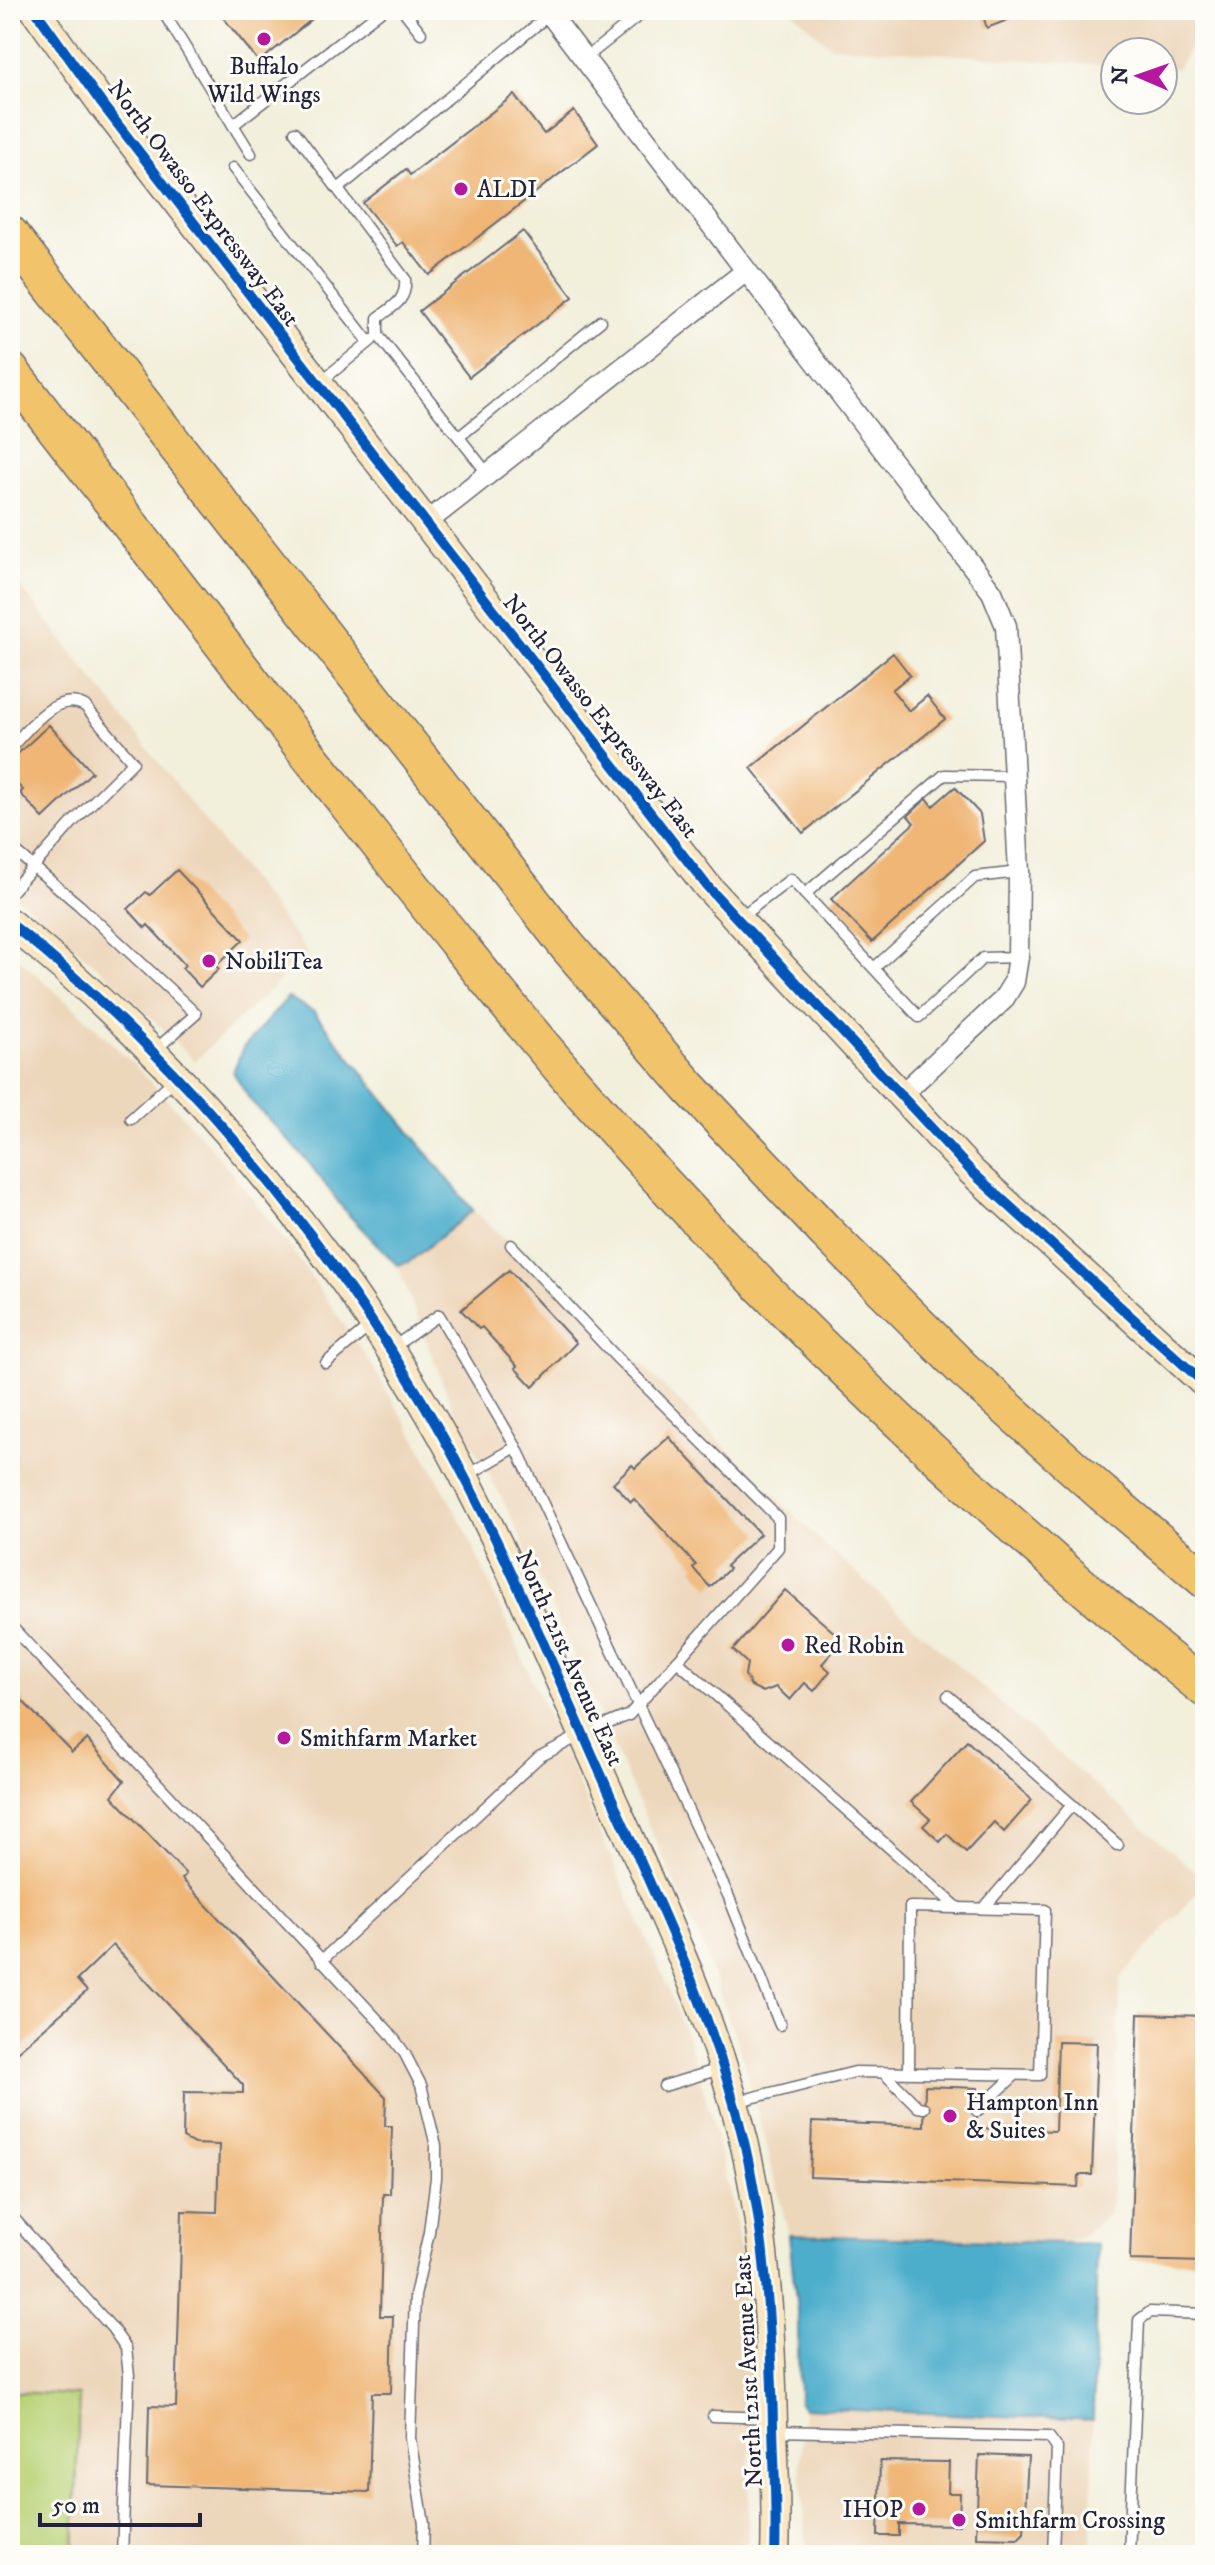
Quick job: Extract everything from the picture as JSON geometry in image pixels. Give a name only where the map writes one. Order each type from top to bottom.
[{"type":"highway","points":[[10,234],[558,935],[689,1087],[826,1232],[964,1370],[1205,1580]]},
{"type":"highway","points":[[10,370],[459,947],[623,1137],[785,1309],[915,1437],[1013,1526],[1205,1689]]},
{"type":"street","name":"North Owasso Expressway East","points":[[35,10],[102,104],[707,886],[972,1172],[1205,1384]]},
{"type":"street","points":[[548,12],[992,592],[1006,626],[1019,872],[1018,957],[1014,982],[1003,1000],[902,1094]]},
{"type":"street","points":[[427,522],[746,271]]},
{"type":"street","name":"North 121st Avenue East","points":[[10,923],[63,965],[152,1053],[273,1188],[344,1281],[414,1386],[465,1477],[509,1569],[692,1979],[723,2068],[745,2147],[771,2327],[777,2512],[775,2555]]},
{"type":"lane","points":[[162,10],[251,154]]},
{"type":"lane","points":[[233,125],[382,10]]},
{"type":"lane","points":[[403,10],[421,33]]},
{"type":"lane","points":[[584,59],[646,10]]},
{"type":"lane","points":[[338,189],[548,12]]},
{"type":"lane","points":[[295,132],[405,279],[404,299],[378,318],[373,339],[318,384]]},
{"type":"lane","points":[[233,168],[488,474]]},
{"type":"lane","points":[[459,437],[601,321]]},
{"type":"lane","points":[[10,748],[48,711],[62,702],[76,701],[85,706],[133,762],[10,893]]},
{"type":"lane","points":[[805,894],[944,775],[1014,776]]},
{"type":"lane","points":[[10,847],[79,905],[196,1014],[152,1053]]},
{"type":"lane","points":[[874,968],[975,877],[1019,872]]},
{"type":"lane","points":[[738,919],[791,879],[919,1017],[983,958],[1018,957]]},
{"type":"lane","points":[[131,1119],[176,1078]]},
{"type":"lane","points":[[321,1961],[539,1757],[629,1715],[778,1548],[778,1518],[617,1358],[511,1245]]},
{"type":"lane","points":[[390,1350],[439,1315],[516,1447],[728,1895],[780,2025]]},
{"type":"lane","points":[[326,1363],[372,1324]]},
{"type":"lane","points":[[465,1477],[516,1447]]},
{"type":"lane","points":[[10,1625],[389,2032],[421,2085],[436,2146],[434,2196],[415,2296],[410,2438],[424,2524],[423,2555]]},
{"type":"lane","points":[[677,1661],[958,1908]]},
{"type":"lane","points":[[948,1696],[1118,1845]]},
{"type":"lane","points":[[984,1908],[1072,1805]]},
{"type":"lane","points":[[733,2103],[855,2072],[1040,2075],[1045,1910],[910,1907],[909,2072]]},
{"type":"lane","points":[[664,2086],[723,2068]]},
{"type":"lane","points":[[883,2072],[918,2107],[924,2108]]},
{"type":"lane","points":[[977,2111],[1014,2076]]},
{"type":"lane","points":[[10,2214],[112,2328],[126,2348],[129,2376],[122,2555]]},
{"type":"lane","points":[[1129,2555],[1139,2320],[1150,2312],[1205,2314]]},
{"type":"lane","points":[[713,2416],[773,2424],[1049,2437],[1057,2448],[1053,2555]]},
{"type":"shaded area","points":[[791,10],[1205,10],[1205,25],[1179,65],[1179,36],[1099,36],[1099,65],[830,46]]},
{"type":"shaded area","points":[[10,573],[308,953],[195,1061],[118,985],[10,891]]},
{"type":"shaded area","name":"Smithfarm Market","points":[[10,951],[142,1073],[210,1146],[288,1244],[369,1361],[465,1529],[662,1973],[689,2042],[711,2115],[736,2222],[747,2303],[752,2389],[747,2555],[74,2555],[79,2395],[10,2391]]},
{"type":"shaded area","points":[[473,1210],[598,1322],[820,1540],[976,1682],[1205,1880],[1205,1884],[1120,1978],[1113,2197],[1109,2213],[1079,2239],[1053,2242],[789,2235],[744,2060],[701,1943],[506,1506],[453,1409],[397,1265]]},
{"type":"shaded area","points":[[804,2408],[1093,2420],[1092,2555],[807,2555],[800,2462]]},
{"type":"green space","points":[[10,2392],[79,2395],[74,2555],[10,2555]]},
{"type":"water","points":[[288,997],[314,1012],[473,1210],[409,1262],[397,1265],[346,1212],[306,1159],[250,1100],[233,1072],[243,1048]]},
{"type":"water","points":[[789,2235],[1097,2244],[1093,2420],[804,2408],[799,2402],[798,2319]]},
{"type":"building","name":"Buffalo Wild Wings","points":[[217,10],[313,10],[317,15],[259,62]]},
{"type":"building","points":[[981,10],[1033,10],[987,28]]},
{"type":"building","name":"ALDI","points":[[514,95],[544,134],[574,111],[598,144],[429,275],[403,242],[397,246],[363,203],[406,169],[410,175]]},
{"type":"building","points":[[523,231],[573,297],[469,377],[419,311]]},
{"type":"building","points":[[893,653],[910,675],[892,690],[909,711],[927,696],[945,719],[803,833],[751,768]]},
{"type":"building","points":[[49,725],[92,772],[43,818],[10,777],[10,761]]},
{"type":"building","points":[[955,787],[980,814],[984,841],[872,942],[831,899],[914,823],[908,816],[927,798],[933,806]]},
{"type":"building","points":[[177,870],[243,940],[200,987],[182,968],[185,965],[148,925],[145,928],[128,909],[146,892],[150,895]]},
{"type":"building","points":[[509,1270],[576,1343],[533,1387],[482,1327],[479,1329],[461,1310]]},
{"type":"building","points":[[669,1437],[760,1534],[726,1566],[729,1569],[710,1587],[693,1568],[696,1565],[634,1499],[631,1502],[613,1483]]},
{"type":"building","name":"Red Robin","points":[[785,1590],[843,1640],[822,1664],[830,1671],[814,1691],[805,1683],[790,1700],[776,1687],[763,1692],[751,1686],[745,1675],[747,1663],[733,1650]]},
{"type":"building","points":[[10,1688],[72,1752],[87,1739],[124,1781],[112,1796],[186,1874],[182,1879],[386,2097],[385,2126],[392,2126],[390,2194],[383,2194],[380,2316],[393,2316],[391,2393],[372,2393],[369,2492],[147,2485],[149,2406],[176,2407],[182,2211],[217,2212],[219,2145],[194,2144],[183,2138],[184,2092],[243,2093],[243,2085],[113,1945],[77,1980],[87,1991],[10,2058]]},
{"type":"building","points":[[967,1741],[1032,1800],[1004,1832],[994,1822],[966,1852],[947,1834],[940,1842],[923,1826],[930,1819],[911,1802]]},
{"type":"building","points":[[1138,2014],[1205,2016],[1205,2262],[1130,2260]]},
{"type":"building","name":"Hampton Inn & Suites","points":[[1058,2042],[1097,2043],[1092,2175],[1079,2175],[1078,2187],[810,2177],[812,2122],[924,2126],[925,2086],[978,2088],[976,2128],[1055,2131]]},
{"type":"building","points":[[979,2455],[1028,2457],[1024,2532],[1018,2538],[976,2537]]},
{"type":"building","name":"IHOP","points":[[880,2461],[949,2462],[948,2493],[960,2493],[959,2525],[899,2524],[899,2536],[878,2536]]},
{"type":"cycle path","points":[[35,10],[102,104],[707,886],[972,1172],[1205,1384]]},
{"type":"cycle path","points":[[10,923],[69,972],[179,1079],[281,1197],[328,1258],[372,1321],[440,1432],[513,1576],[682,1956],[732,2097],[752,2180],[766,2284],[776,2506],[775,2555]]},
{"type":"place","name":"Buffalo Wild Wings","points":[[264,39]]},
{"type":"place","name":"ALDI","points":[[461,189]]},
{"type":"place","name":"NobiliTea","points":[[209,961]]},
{"type":"place","name":"Red Robin","points":[[788,1645]]},
{"type":"place","name":"Smithfarm Market","points":[[284,1738]]},
{"type":"place","name":"Hampton Inn & Suites","points":[[950,2116]]},
{"type":"place","name":"IHOP","points":[[919,2509]]},
{"type":"place","name":"Smithfarm Crossing","points":[[959,2520]]}]
